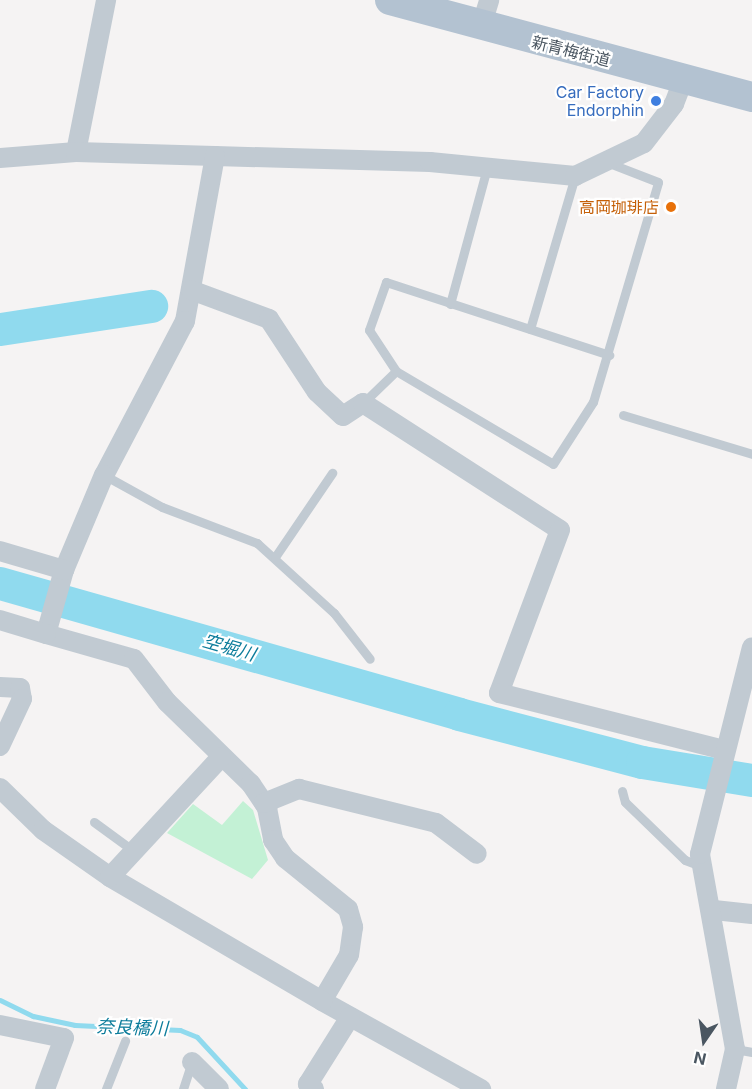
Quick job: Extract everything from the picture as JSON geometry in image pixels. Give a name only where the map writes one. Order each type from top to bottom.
[{"type":"main road","name":"新青梅街道","points":[[390,0],[485,14],[683,80],[752,97]]},
{"type":"street","points":[[76,152],[106,0]]},
{"type":"street","points":[[0,158],[76,152],[215,156],[487,168],[575,176],[609,163],[644,143],[674,104],[683,80]]},
{"type":"street","points":[[47,630],[63,574],[104,475],[185,321],[215,156]]},
{"type":"street","points":[[190,290],[269,319],[317,392],[343,416],[363,403],[560,530],[499,693],[724,753]]},
{"type":"street","points":[[0,551],[63,574]]},
{"type":"street","points":[[0,620],[47,630],[134,659],[220,757],[264,803],[273,840],[285,858],[348,909],[353,927],[349,955],[322,1001]]},
{"type":"street","points":[[726,1089],[744,1050],[703,867],[710,807],[724,753],[747,682],[752,647]]},
{"type":"street","points":[[0,687],[20,688],[22,699],[0,746]]},
{"type":"street","points":[[110,876],[135,852],[220,757]]},
{"type":"street","points":[[0,788],[43,830],[110,876],[350,1017],[446,1080],[482,1089]]},
{"type":"street","points":[[264,803],[299,789],[436,823],[477,854]]},
{"type":"street","points":[[714,910],[752,914]]},
{"type":"street","points":[[314,1089],[308,1084],[350,1017]]},
{"type":"street","points":[[0,1025],[64,1038],[45,1089]]},
{"type":"street","points":[[192,1062],[219,1089]]},
{"type":"lane","points":[[609,163],[658,182],[609,355],[593,402],[554,464],[396,371],[369,330],[386,282],[609,355]]},
{"type":"lane","points":[[450,304],[487,168]]},
{"type":"lane","points":[[530,329],[575,176]]},
{"type":"lane","points":[[363,403],[396,371]]},
{"type":"lane","points":[[623,414],[752,454]]},
{"type":"lane","points":[[275,557],[332,473]]},
{"type":"lane","points":[[104,475],[162,507],[257,543],[275,557],[356,636],[370,659]]},
{"type":"lane","points":[[622,791],[625,802],[685,860],[703,867]]},
{"type":"lane","points":[[94,822],[135,852]]},
{"type":"lane","points":[[106,1089],[125,1041]]},
{"type":"lane","points":[[183,1089],[192,1062]]},
{"type":"green space","points":[[243,801],[253,810],[268,860],[252,879],[167,833],[193,804],[222,825]]},
{"type":"waterway","name":"空堀川","points":[[0,329],[151,306]]},
{"type":"waterway","name":"空堀川","points":[[0,583],[459,714],[642,762],[752,780]]},
{"type":"waterway","name":"奈良橋川","points":[[0,1000],[33,1016],[75,1025],[180,1030],[197,1037],[245,1089]]},
{"type":"place","name":"Car Factory Endorphin","points":[[656,101]]},
{"type":"place","name":"高岡珈琲店","points":[[671,207]]}]
